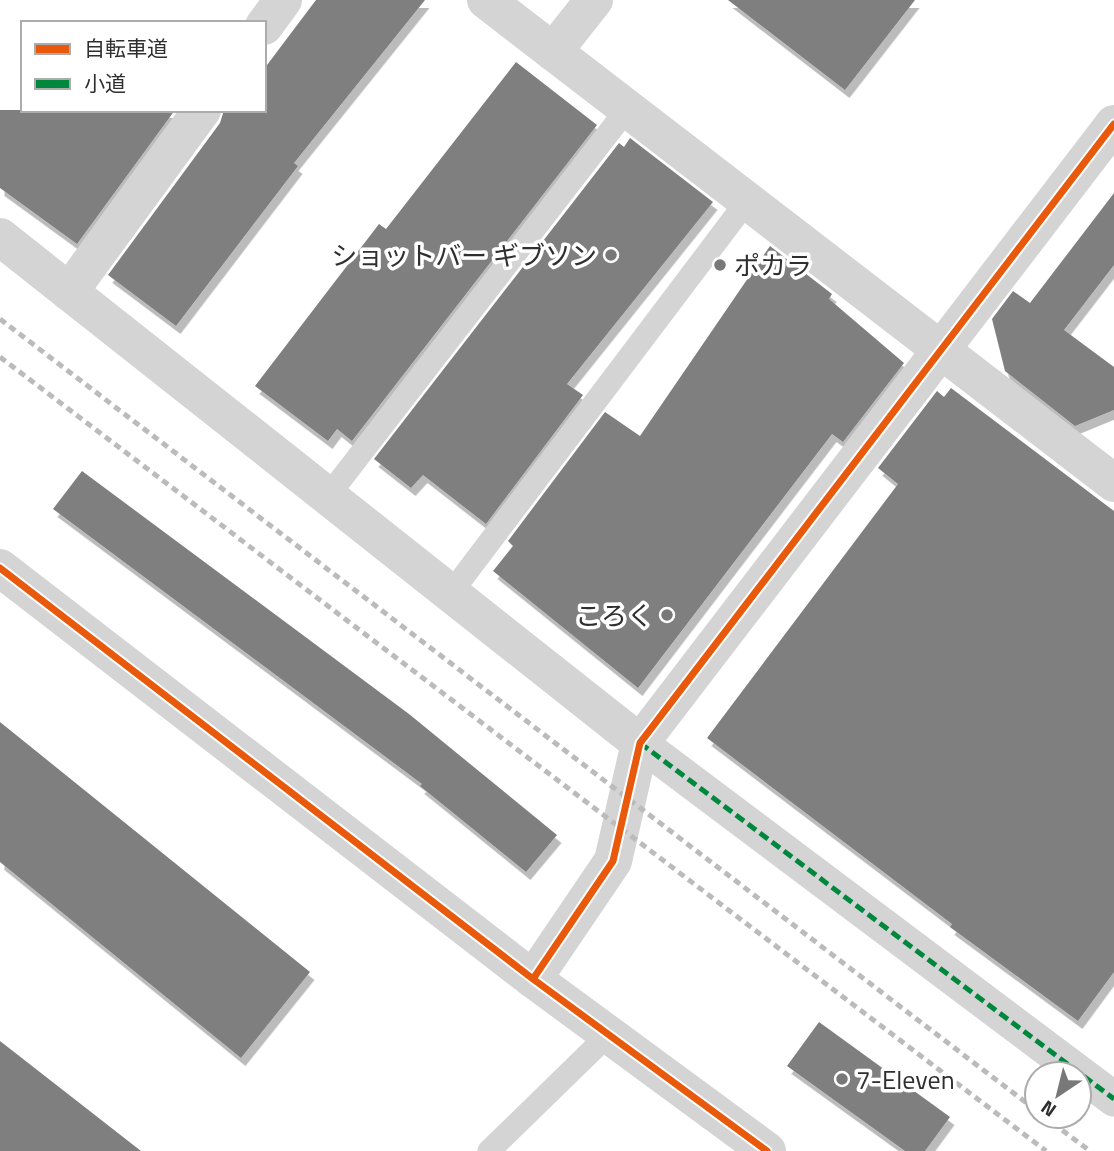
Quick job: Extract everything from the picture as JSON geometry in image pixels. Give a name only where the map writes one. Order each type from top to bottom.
[{"type":"street","points":[[266,23],[283,0]]},
{"type":"street","points":[[486,0],[941,351],[1110,471]]},
{"type":"street","points":[[554,52],[594,0]]},
{"type":"street","points":[[69,292],[201,112]]},
{"type":"street","points":[[533,978],[613,861],[640,743],[1114,124]]},
{"type":"street","points":[[0,237],[640,743],[1114,1099]]},
{"type":"street","points":[[0,568],[533,978],[767,1151]]},
{"type":"lane","points":[[328,496],[627,109]]},
{"type":"lane","points":[[451,593],[747,201]]},
{"type":"lane","points":[[489,1151],[609,1034]]},
{"type":"building","points":[[316,0],[425,0],[294,163],[298,166],[176,326],[108,275],[220,123],[223,112],[266,112],[266,66]]},
{"type":"building","points":[[728,0],[915,0],[845,90]]},
{"type":"building","points":[[516,62],[597,125],[352,441],[337,429],[328,441],[255,386],[379,224],[386,229]]},
{"type":"building","points":[[0,110],[174,112],[77,244],[0,188]]},
{"type":"building","points":[[630,138],[713,202],[567,384],[583,395],[486,524],[423,475],[411,488],[374,459],[619,143],[624,147]]},
{"type":"building","points":[[1114,193],[1114,265],[1064,330],[1114,367],[1114,410],[1075,426],[1005,371],[992,319],[1013,291],[1030,303]]},
{"type":"building","points":[[770,246],[832,294],[829,299],[904,363],[843,442],[832,434],[638,688],[493,571],[513,546],[508,541],[605,412],[640,436]]},
{"type":"building","points":[[951,388],[1114,511],[1114,972],[1078,1021],[950,927],[952,924],[707,738],[898,484],[878,468],[937,391],[944,397]]},
{"type":"building","points":[[82,471],[409,714],[557,835],[526,872],[420,786],[422,784],[53,509]]},
{"type":"building","points":[[0,722],[310,972],[241,1058],[0,862]]},
{"type":"building","points":[[819,1022],[950,1117],[925,1151],[905,1151],[787,1066]]},
{"type":"building","points":[[0,1041],[141,1151],[0,1151]]},
{"type":"railway","points":[[0,319],[1023,1100]]},
{"type":"railway","points":[[0,357],[1046,1151]]},
{"type":"railway","points":[[1062,1130],[1090,1151]]},
{"type":"marked path","points":[[640,743],[1114,1099]]},
{"type":"cycle path","points":[[533,979],[613,861],[640,743],[1114,124]]},
{"type":"cycle path","points":[[0,568],[533,979],[767,1151]]},
{"type":"place","name":"ショットバー ギブソン","points":[[611,255]]},
{"type":"place","name":"ポカラ","points":[[720,265]]},
{"type":"place","name":"ころく","points":[[667,615]]},
{"type":"place","name":"7-Eleven","points":[[842,1079]]}]
